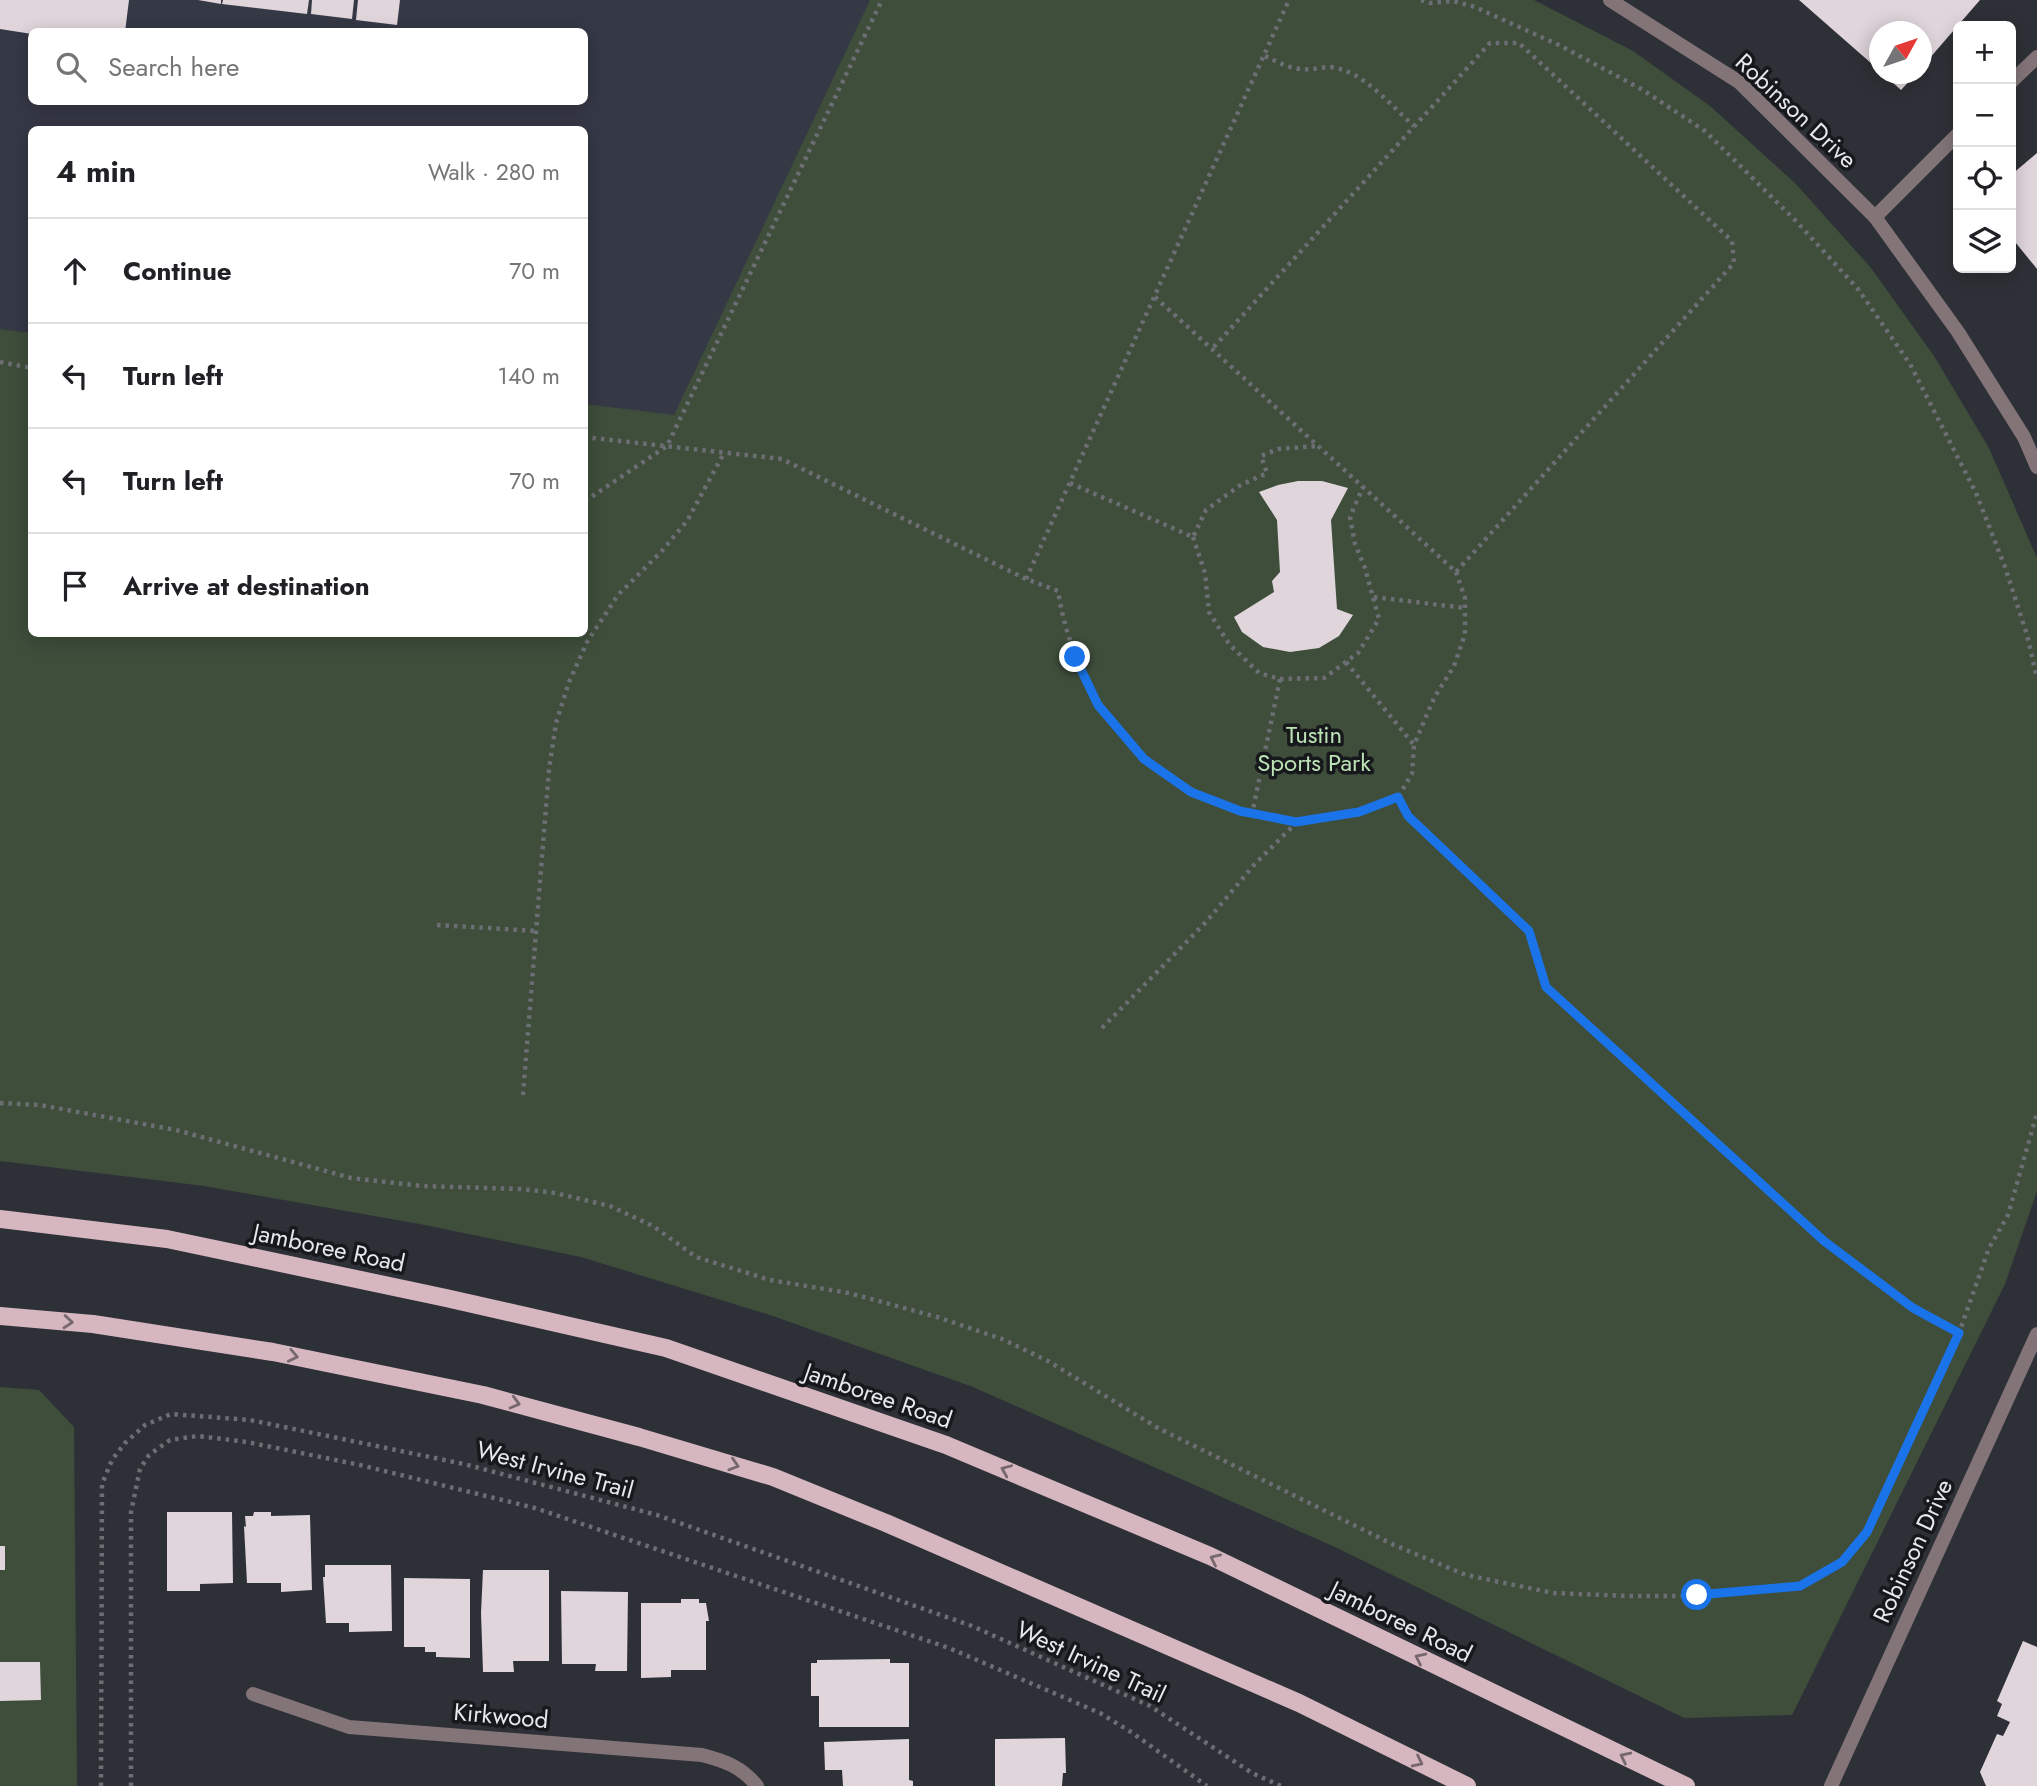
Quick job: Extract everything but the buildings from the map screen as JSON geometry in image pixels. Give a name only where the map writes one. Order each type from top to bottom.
[{"type":"main road","name":"Jamboree Road","points":[[0,1219],[167,1239],[666,1348],[946,1445],[1197,1551],[1686,1786]]},
{"type":"main road","points":[[0,1316],[93,1324],[273,1352],[483,1395],[774,1477],[1299,1703],[1467,1786]]},
{"type":"street","name":"Robinson Drive","points":[[1610,0],[1739,82],[1875,217],[1958,332],[2024,437],[2037,467]]},
{"type":"street","points":[[2016,77],[2037,57]]},
{"type":"street","points":[[1875,217],[1953,139]]},
{"type":"street","name":"Robinson Drive","points":[[1831,1786],[2037,1334]]},
{"type":"street","name":"Kirkwood","points":[[253,1694],[349,1727],[702,1755],[726,1761],[752,1780]]},
{"type":"path","points":[[588,499],[667,446],[882,0]]},
{"type":"path","points":[[1026,579],[1289,0]]},
{"type":"path","points":[[1421,0],[1430,3],[1453,1],[1475,7],[1561,46],[1653,97],[1705,131],[1796,221],[1849,279],[1910,364],[1976,493],[2009,578],[2037,678]]},
{"type":"path","points":[[1212,349],[1490,43],[1519,43],[1732,241],[1734,263],[1456,572]]},
{"type":"path","points":[[1265,56],[1290,68],[1310,70],[1328,67],[1343,71],[1362,80],[1414,126]]},
{"type":"path","points":[[588,437],[782,459],[1026,579],[1058,591],[1062,617],[1075,657],[1098,705],[1144,759],[1191,792],[1240,811],[1296,822],[1359,812],[1398,797],[1412,774],[1414,746],[1434,698],[1454,666],[1465,634],[1465,598],[1456,572],[1155,297]]},
{"type":"path","points":[[0,362],[28,367]]},
{"type":"path","points":[[1318,446],[1278,449],[1261,456],[1267,473],[1239,486],[1206,510],[1193,537],[1205,573],[1209,612],[1229,643],[1259,673],[1280,679],[1324,678],[1358,653],[1379,619],[1365,568],[1354,544],[1350,517],[1363,487]]},
{"type":"path","points":[[523,1095],[556,723],[569,682],[587,642],[618,594],[662,551],[687,521],[724,453]]},
{"type":"path","points":[[1070,483],[1193,537]]},
{"type":"path","points":[[1374,597],[1465,608]]},
{"type":"path","points":[[1346,662],[1414,746]]},
{"type":"path","points":[[1252,814],[1280,679]]},
{"type":"path","points":[[1398,797],[1408,816],[1529,931],[1546,987],[1824,1241],[1913,1308],[1959,1333]]},
{"type":"path","points":[[1101,1028],[1206,922],[1254,865],[1296,822]]},
{"type":"path","points":[[437,925],[537,930]]},
{"type":"path","points":[[0,1103],[40,1105],[163,1128],[351,1178],[422,1186],[521,1189],[610,1206],[653,1226],[696,1257],[770,1280],[862,1296],[1002,1339],[1048,1361],[1158,1428],[1394,1545],[1466,1575],[1553,1592],[1630,1597],[1763,1591],[1800,1586],[1842,1562],[1867,1532],[1959,1333],[1989,1248],[2008,1215],[2037,1112]]},
{"type":"path","name":"West Irvine Trail","points":[[102,1786],[102,1484],[112,1460],[125,1443],[145,1425],[170,1414],[250,1420],[437,1459],[657,1515],[972,1626],[1150,1706],[1252,1773],[1281,1786]]},
{"type":"path","name":"West Irvine Trail","points":[[131,1786],[131,1512],[141,1469],[149,1455],[170,1440],[198,1436],[247,1442],[360,1465],[535,1508],[949,1648],[1100,1713],[1207,1786]]},
{"type":"shaded area","points":[[0,0],[870,0],[674,416],[588,404],[588,126],[28,126],[28,333],[0,329]]},
{"type":"green space","name":"Tustin Sports Park","points":[[870,0],[1534,0],[1633,51],[1710,106],[1796,184],[1871,268],[1934,356],[1989,448],[2037,558],[2037,1191],[2005,1284],[1792,1715],[1684,1718],[1335,1547],[973,1387],[770,1315],[581,1257],[420,1224],[204,1186],[0,1161],[0,329],[28,333],[28,637],[588,637],[588,404],[674,415]]},
{"type":"green space","points":[[0,1387],[39,1390],[74,1427],[77,1786],[0,1786]]},
{"type":"route","points":[[1075,657],[1098,705],[1144,759],[1191,792],[1240,811],[1296,822],[1359,812],[1398,797],[1408,816],[1529,931],[1546,987],[1824,1241],[1913,1308],[1959,1333],[1867,1532],[1842,1562],[1800,1586],[1697,1595]]}]
